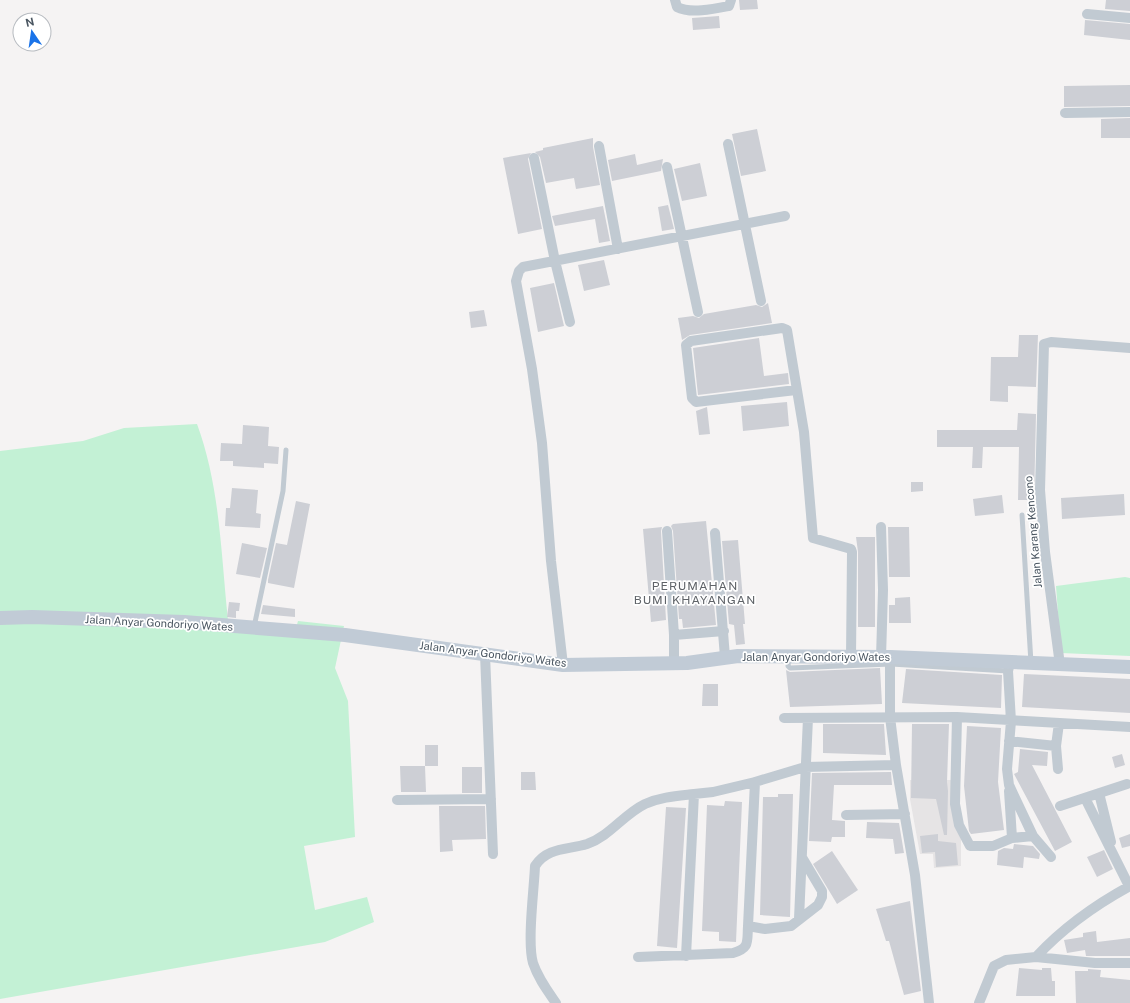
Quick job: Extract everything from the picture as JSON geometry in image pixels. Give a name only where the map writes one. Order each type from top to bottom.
[{"type":"street","points":[[675,0],[677,8],[683,10],[720,8],[729,6],[731,0]]},
{"type":"street","points":[[1087,14],[1130,18]]},
{"type":"street","points":[[1065,113],[1130,112]]},
{"type":"street","points":[[728,144],[761,301]]},
{"type":"street","points":[[599,146],[618,249]]},
{"type":"street","points":[[534,158],[555,261],[570,322]]},
{"type":"street","points":[[667,167],[698,312]]},
{"type":"street","points":[[563,665],[551,561],[542,443],[532,369],[516,281],[519,271],[523,267],[785,216]]},
{"type":"street","points":[[796,390],[696,402],[692,398],[686,345],[691,341],[785,328],[787,330],[804,432],[813,538],[851,549],[852,552],[851,658]]},
{"type":"street","name":"Jalan Karang Kencono","points":[[1060,665],[1045,552],[1040,490],[1044,343],[1051,342],[1130,348]]},
{"type":"street","points":[[882,527],[883,590],[890,717],[896,765],[915,875],[929,1003]]},
{"type":"street","points":[[667,531],[674,635],[674,663]]},
{"type":"street","points":[[715,533],[725,657]]},
{"type":"street","name":"Jalan Anyar Gondoriyo Wates","points":[[0,618],[32,617],[184,622],[345,635],[563,665],[674,663],[725,657],[789,657],[851,658],[1009,667],[1032,664],[1130,667]]},
{"type":"street","points":[[674,635],[724,631]]},
{"type":"street","points":[[485,654],[493,854]]},
{"type":"street","points":[[1009,667],[1011,721],[1007,769],[1012,838]]},
{"type":"street","points":[[957,717],[955,804],[959,825],[970,846],[993,846],[1012,838],[1033,836]]},
{"type":"street","points":[[784,718],[957,717],[1130,727]]},
{"type":"street","points":[[799,919],[803,859],[805,767],[808,718]]},
{"type":"street","points":[[1058,769],[1056,746],[1059,723]]},
{"type":"street","points":[[1009,741],[1056,746]]},
{"type":"street","points":[[556,1003],[539,978],[533,962],[531,941],[535,866],[540,857],[548,852],[588,843],[614,828],[629,814],[645,804],[665,798],[713,792],[805,767],[896,765]]},
{"type":"street","points":[[638,957],[727,954],[744,950],[746,946],[748,926],[754,782]]},
{"type":"street","points":[[1060,806],[1127,784]]},
{"type":"street","points":[[1009,785],[1033,836],[1051,857]]},
{"type":"street","points":[[1099,793],[1116,862]]},
{"type":"street","points":[[686,956],[694,794]]},
{"type":"street","points":[[1036,957],[1055,937],[1084,914],[1129,886],[1085,798]]},
{"type":"street","points":[[397,800],[491,799]]},
{"type":"street","points":[[846,815],[905,814]]},
{"type":"street","points":[[748,926],[766,929],[791,926],[818,905],[822,897],[822,891],[803,859]]},
{"type":"street","points":[[979,1003],[994,966],[1006,960],[1036,957],[1095,963],[1130,963]]},
{"type":"lane","points":[[254,628],[284,491],[286,450]]},
{"type":"lane","points":[[1022,515],[1032,664]]},
{"type":"lane","points":[[789,657],[788,666],[790,668],[887,660]]},
{"type":"shaded area","points":[[910,780],[951,780],[961,839],[961,866],[934,868],[933,854],[920,854],[910,799]]},
{"type":"green space","points":[[197,424],[211,472],[215,496],[228,620],[296,628],[298,621],[344,626],[335,668],[348,701],[355,837],[304,846],[315,910],[367,897],[374,922],[325,942],[0,999],[0,451],[83,441],[124,428]]},
{"type":"green space","points":[[1125,577],[1130,578],[1130,656],[1061,653],[1056,586]]},
{"type":"building","points":[[739,0],[757,0],[758,9],[740,10]]},
{"type":"building","points":[[1106,0],[1130,0],[1130,11],[1105,9]]},
{"type":"building","points":[[719,16],[720,28],[693,30],[692,18]]},
{"type":"building","points":[[1085,20],[1130,24],[1130,40],[1084,35]]},
{"type":"building","points":[[1130,85],[1130,106],[1064,107],[1064,86]]},
{"type":"building","points":[[1130,118],[1130,138],[1101,138],[1101,119]]},
{"type":"building","points":[[757,129],[766,171],[741,176],[732,134]]},
{"type":"building","points":[[593,138],[593,147],[600,185],[576,189],[574,178],[546,183],[540,157],[535,152],[543,150],[543,148]]},
{"type":"building","points":[[531,153],[528,159],[542,229],[518,234],[503,158]]},
{"type":"building","points":[[635,154],[637,165],[663,159],[661,171],[612,181],[608,160]]},
{"type":"building","points":[[700,163],[707,196],[682,201],[674,169]]},
{"type":"building","points":[[668,205],[674,229],[662,231],[658,207]]},
{"type":"building","points":[[603,206],[610,241],[599,243],[595,219],[555,226],[552,216]]},
{"type":"building","points":[[604,260],[610,285],[584,291],[578,265]]},
{"type":"building","points":[[554,283],[564,326],[538,332],[530,288]]},
{"type":"building","points":[[768,303],[772,323],[690,335],[682,340],[678,318],[693,316],[699,318],[704,314],[756,305],[762,307]]},
{"type":"building","points":[[484,310],[487,326],[471,328],[469,312]]},
{"type":"building","points":[[1019,335],[1038,335],[1036,387],[1008,386],[1008,402],[990,401],[991,357],[1018,357]]},
{"type":"building","points":[[759,338],[764,376],[788,373],[789,384],[698,395],[693,348]]},
{"type":"building","points":[[787,402],[789,426],[743,431],[741,406]]},
{"type":"building","points":[[707,407],[710,434],[699,435],[696,411]]},
{"type":"building","points":[[1018,413],[1036,414],[1034,500],[1018,500],[1019,447],[983,447],[982,468],[972,468],[973,447],[937,447],[937,430],[1017,430]]},
{"type":"building","points":[[243,425],[269,427],[268,446],[279,447],[278,464],[264,463],[264,468],[233,466],[233,461],[220,461],[221,443],[242,444]]},
{"type":"building","points":[[911,482],[923,482],[923,491],[911,492]]},
{"type":"building","points":[[232,488],[258,490],[256,513],[261,514],[260,528],[225,526],[226,508],[230,508]]},
{"type":"building","points":[[1124,494],[1125,515],[1062,519],[1061,498]]},
{"type":"building","points":[[1002,495],[1004,513],[975,516],[973,499]]},
{"type":"building","points":[[296,501],[310,504],[294,588],[268,583],[268,580],[276,543],[287,545]]},
{"type":"building","points":[[706,521],[716,625],[683,628],[682,619],[679,619],[673,531],[671,526],[673,524]]},
{"type":"building","points":[[662,527],[666,620],[651,622],[643,529]]},
{"type":"building","points":[[888,527],[909,527],[910,577],[889,577]]},
{"type":"building","points":[[856,537],[875,537],[875,627],[858,627],[858,552]]},
{"type":"building","points":[[738,540],[745,624],[743,624],[745,644],[736,645],[734,625],[729,624],[722,541]]},
{"type":"building","points":[[242,543],[267,548],[260,578],[236,574]]},
{"type":"building","points":[[910,597],[911,623],[889,623],[889,605],[895,605],[895,598]]},
{"type":"building","points":[[229,602],[240,603],[239,611],[236,611],[236,618],[227,617]]},
{"type":"building","points":[[263,605],[295,609],[295,617],[261,614]]},
{"type":"building","points":[[880,668],[882,704],[790,707],[786,670],[790,672]]},
{"type":"building","points":[[906,669],[1002,675],[1001,708],[902,703]]},
{"type":"building","points":[[1024,674],[1130,679],[1130,713],[1022,707]]},
{"type":"building","points":[[703,684],[718,684],[718,706],[702,706]]},
{"type":"building","points":[[823,724],[884,724],[886,755],[823,753]]},
{"type":"building","points":[[912,724],[949,724],[947,835],[944,835],[936,799],[911,798]]},
{"type":"building","points":[[967,726],[1001,728],[998,782],[1004,830],[971,834],[969,831],[964,786]]},
{"type":"building","points":[[425,745],[438,745],[438,766],[425,766]]},
{"type":"building","points":[[1020,749],[1048,752],[1047,766],[1032,765],[1072,842],[1055,851],[1014,774],[1018,772]]},
{"type":"building","points":[[1122,754],[1125,765],[1115,768],[1112,757]]},
{"type":"building","points":[[400,766],[425,766],[426,792],[401,792]]},
{"type":"building","points":[[462,767],[482,767],[482,793],[462,793]]},
{"type":"building","points":[[521,772],[535,772],[536,790],[521,790]]},
{"type":"building","points":[[891,772],[892,785],[834,785],[832,820],[845,821],[845,837],[832,837],[831,842],[809,841],[812,773]]},
{"type":"building","points":[[778,794],[793,794],[790,917],[760,915],[763,797],[778,797]]},
{"type":"building","points":[[725,801],[742,802],[736,942],[719,941],[719,932],[702,931],[707,805],[724,806]]},
{"type":"building","points":[[439,806],[485,806],[486,839],[452,840],[453,851],[440,852]]},
{"type":"building","points":[[666,807],[686,808],[677,948],[657,946]]},
{"type":"building","points":[[867,822],[899,823],[904,853],[895,854],[893,839],[866,838]]},
{"type":"building","points":[[938,834],[938,841],[956,843],[958,865],[936,867],[935,852],[922,853],[920,836]]},
{"type":"building","points":[[1130,834],[1130,846],[1122,848],[1119,838]]},
{"type":"building","points":[[1014,844],[1033,846],[1040,854],[1039,859],[1024,857],[1023,868],[997,865],[998,851],[1004,848],[1013,849]]},
{"type":"building","points":[[1104,850],[1113,869],[1097,877],[1087,857]]},
{"type":"building","points":[[832,851],[858,890],[837,904],[813,864]]},
{"type":"building","points":[[910,901],[921,991],[904,995],[889,941],[886,941],[876,909]]},
{"type":"building","points":[[1096,931],[1097,942],[1130,938],[1130,956],[1086,956],[1085,950],[1067,953],[1064,940],[1083,937],[1083,933]]},
{"type":"building","points":[[1019,968],[1042,970],[1042,968],[1051,968],[1052,981],[1055,981],[1055,996],[1016,996]]},
{"type":"building","points":[[1088,969],[1101,970],[1100,977],[1130,980],[1130,1003],[1076,1003],[1075,971],[1088,971]]},
{"type":"district","name":"PERUMAHAN BUMI KHAYANGAN","points":[[695,593]]}]
